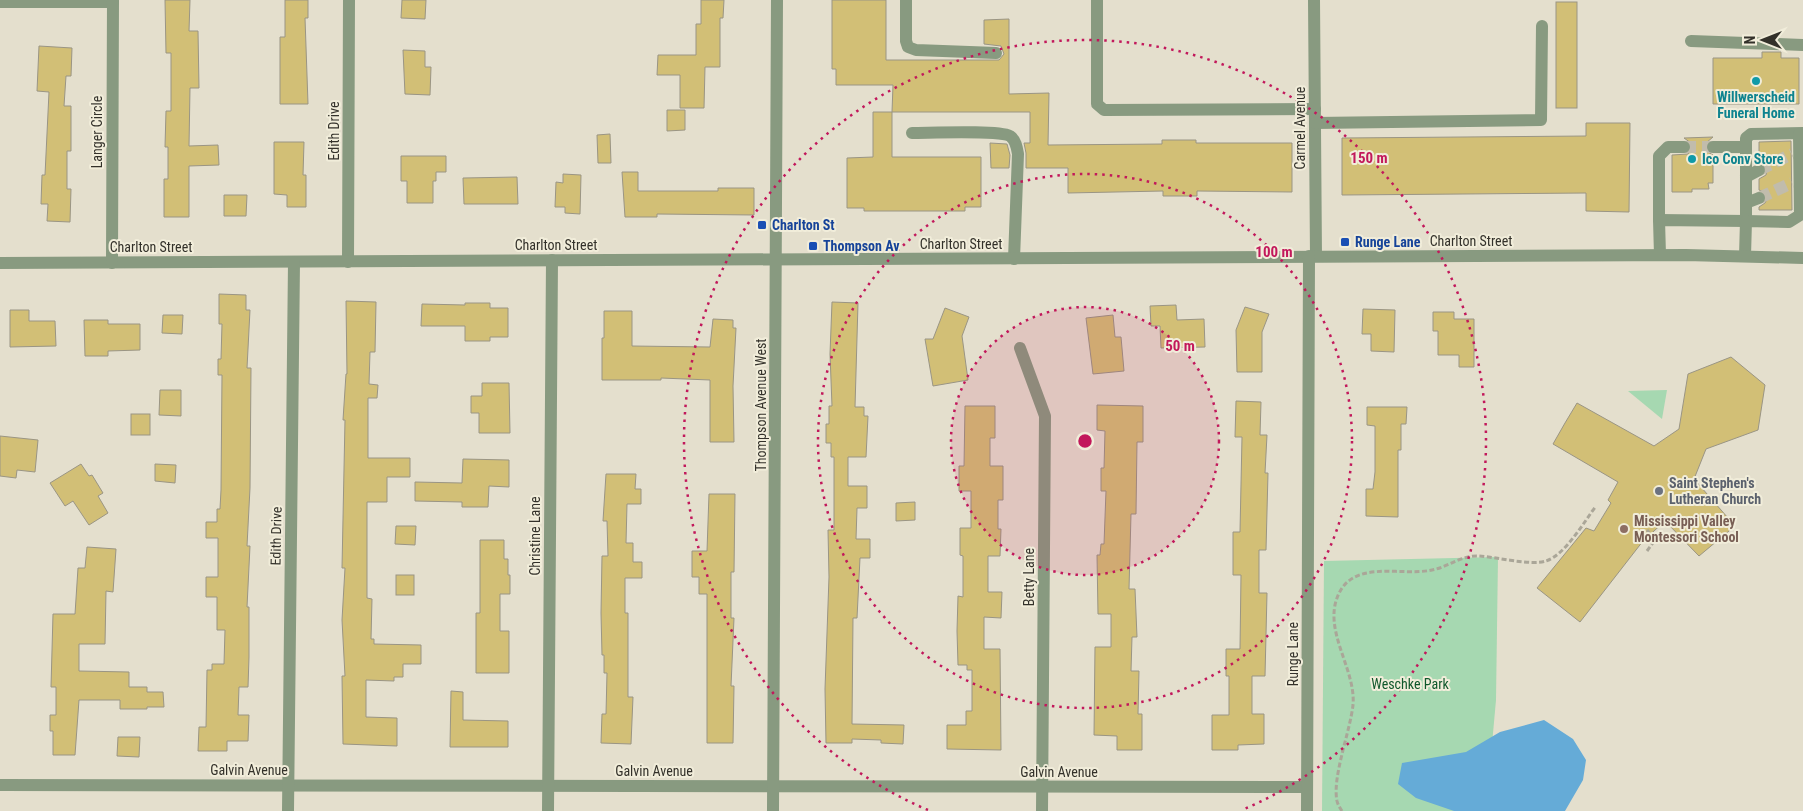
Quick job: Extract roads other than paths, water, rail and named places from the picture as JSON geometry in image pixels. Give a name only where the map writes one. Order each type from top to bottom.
[{"type":"street","name":"Edith Drive","points":[[348,262],[349,0]]},
{"type":"street","name":"Thompson Avenue West","points":[[773,811],[777,0]]},
{"type":"street","points":[[906,0],[906,41],[908,47],[916,50],[996,53]]},
{"type":"street","points":[[1097,0],[1097,104],[1104,110],[1315,109]]},
{"type":"street","name":"Carmel Avenue","points":[[1312,256],[1315,123],[1314,0]]},
{"type":"street","name":"Langer Circle","points":[[0,2],[113,1],[112,263]]},
{"type":"street","points":[[1315,123],[1541,120],[1542,26]]},
{"type":"street","points":[[1691,41],[1803,45]]},
{"type":"street","points":[[912,133],[993,133],[1010,136],[1015,141],[1018,154],[1014,259]]},
{"type":"street","points":[[1659,220],[1746,221],[1789,222],[1800,215],[1796,182],[1796,152],[1801,134],[1751,134],[1746,138],[1746,221],[1745,256]]},
{"type":"street","points":[[1712,147],[1746,148]]},
{"type":"street","points":[[1660,255],[1659,156],[1668,148],[1684,148]]},
{"type":"street","points":[[1746,177],[1759,170]]},
{"type":"street","points":[[1746,203],[1759,198]]},
{"type":"street","name":"Charlton Street","points":[[0,263],[1660,255],[1803,258]]},
{"type":"street","name":"Runge Lane","points":[[1307,811],[1312,256]]},
{"type":"street","name":"Christine Lane","points":[[548,811],[552,260]]},
{"type":"street","name":"Edith Drive","points":[[288,811],[294,262]]},
{"type":"street","name":"Betty Lane","points":[[1020,348],[1045,416],[1042,811]]},
{"type":"street","name":"Galvin Avenue","points":[[0,785],[1307,787]]},
{"type":"water","points":[[1544,720],[1573,739],[1586,760],[1583,780],[1565,811],[1454,811],[1416,798],[1398,784],[1402,763],[1466,752],[1500,732]]},
{"type":"tunnel","points":[[1684,147],[1713,147]]},
{"type":"tunnel","points":[[1759,170],[1792,154]]},
{"type":"tunnel","points":[[1759,198],[1792,183]]},
{"type":"place","name":"Willwerscheid Funeral Home","points":[[1756,81]]},
{"type":"place","name":"Ico Conv Store","points":[[1692,159]]},
{"type":"place","name":"Charlton St","points":[[762,225]]},
{"type":"place","name":"Runge Lane","points":[[1345,242]]},
{"type":"place","name":"Thompson Av","points":[[813,246]]},
{"type":"place","name":"Saint Stephen's Lutheran Church","points":[[1659,491]]},
{"type":"place","name":"Mississippi Valley Montessori School","points":[[1624,529]]},
{"type":"park label","name":"Weschke Park","points":[[1410,684]]}]
